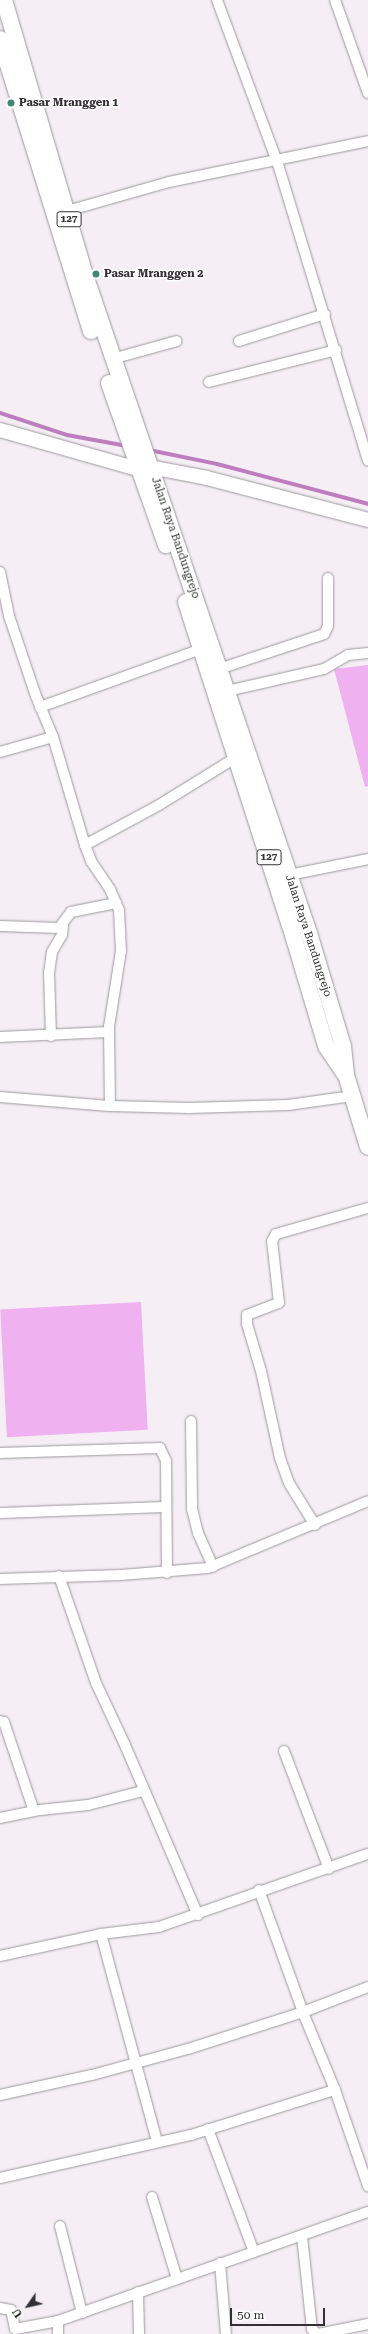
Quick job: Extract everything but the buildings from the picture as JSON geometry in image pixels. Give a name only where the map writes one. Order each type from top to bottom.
[{"type":"main road","name":"Jalan Raya Bandungrejo","points":[[4,0],[71,271],[133,435],[202,640],[235,758],[288,918],[326,1046],[346,1075]]},
{"type":"main road","name":"Jalan Raya Bandungrejo","points":[[0,39],[40,145],[67,211],[82,266],[112,359],[133,435]]},
{"type":"main road","points":[[0,430],[208,478],[368,520]]},
{"type":"main road","name":"Jalan Raya Bandungrejo","points":[[202,640],[219,669],[289,875],[344,1046],[346,1075],[368,1147]]},
{"type":"street","points":[[217,0],[277,161],[336,350],[368,460]]},
{"type":"street","points":[[335,0],[368,93]]},
{"type":"street","points":[[67,211],[169,182],[277,161],[368,140]]},
{"type":"street","points":[[239,341],[325,314]]},
{"type":"street","points":[[112,359],[176,341]]},
{"type":"street","points":[[209,382],[336,350]]},
{"type":"street","points":[[0,572],[9,616],[40,707],[53,737],[84,844],[91,861],[116,904],[122,931],[122,951],[109,1032],[110,1106]]},
{"type":"street","points":[[219,669],[324,634],[328,626],[328,578]]},
{"type":"street","points":[[40,707],[202,640]]},
{"type":"street","points":[[227,691],[324,669],[348,655],[368,653]]},
{"type":"street","points":[[0,752],[53,737]]},
{"type":"street","points":[[84,844],[159,805],[235,758]]},
{"type":"street","points":[[289,875],[368,859]]},
{"type":"street","points":[[51,1036],[49,973],[52,952],[62,935],[62,925],[71,912],[116,904]]},
{"type":"street","points":[[0,926],[54,928],[62,925]]},
{"type":"street","points":[[0,1037],[51,1036],[109,1032]]},
{"type":"street","points":[[0,1097],[110,1106],[190,1108],[288,1105],[352,1096]]},
{"type":"street","points":[[314,1525],[289,1483],[280,1458],[260,1371],[247,1324],[247,1315],[279,1303],[272,1241],[276,1234],[368,1208]]},
{"type":"street","points":[[191,1421],[192,1509],[198,1533],[213,1567]]},
{"type":"street","points":[[0,1452],[119,1447],[160,1448],[166,1461],[167,1572]]},
{"type":"street","points":[[0,1579],[167,1572],[213,1567],[368,1501]]},
{"type":"street","points":[[0,1514],[166,1507]]},
{"type":"street","points":[[59,1576],[96,1683],[125,1745],[143,1791],[198,1915]]},
{"type":"street","points":[[0,1721],[4,1722],[34,1811]]},
{"type":"street","points":[[284,1751],[329,1869]]},
{"type":"street","points":[[0,1818],[34,1811],[88,1805],[143,1791]]},
{"type":"street","points":[[0,1956],[101,1934],[159,1927],[198,1915],[259,1890],[329,1869],[368,1854]]},
{"type":"street","points":[[259,1890],[303,2012],[335,2090],[368,2186]]},
{"type":"street","points":[[101,1934],[134,2064],[157,2142]]},
{"type":"street","points":[[0,2096],[134,2064],[303,2012],[368,1987]]},
{"type":"street","points":[[0,2178],[208,2129],[335,2090]]},
{"type":"street","points":[[208,2129],[254,2252]]},
{"type":"street","points":[[152,2197],[177,2278]]},
{"type":"street","points":[[0,2308],[11,2310],[15,2329],[58,2321],[368,2212]]},
{"type":"street","points":[[60,2226],[82,2313]]},
{"type":"street","points":[[302,2236],[312,2329],[318,2334],[368,2324]]},
{"type":"street","points":[[220,2263],[226,2334]]},
{"type":"street","points":[[138,2292],[139,2334]]},
{"type":"street","points":[[58,2321],[58,2334]]},
{"type":"shaded area","points":[[368,665],[368,786],[365,787],[334,669]]},
{"type":"shaded area","points":[[141,1302],[148,1430],[7,1437],[0,1309]]},
{"type":"waterway","points":[[0,413],[67,435],[127,446]]},
{"type":"waterway","points":[[149,450],[217,464],[368,504]]},
{"type":"place","name":"Pasar Mranggen 1","points":[[11,103]]},
{"type":"place","name":"Pasar Mranggen 2","points":[[96,274]]}]
